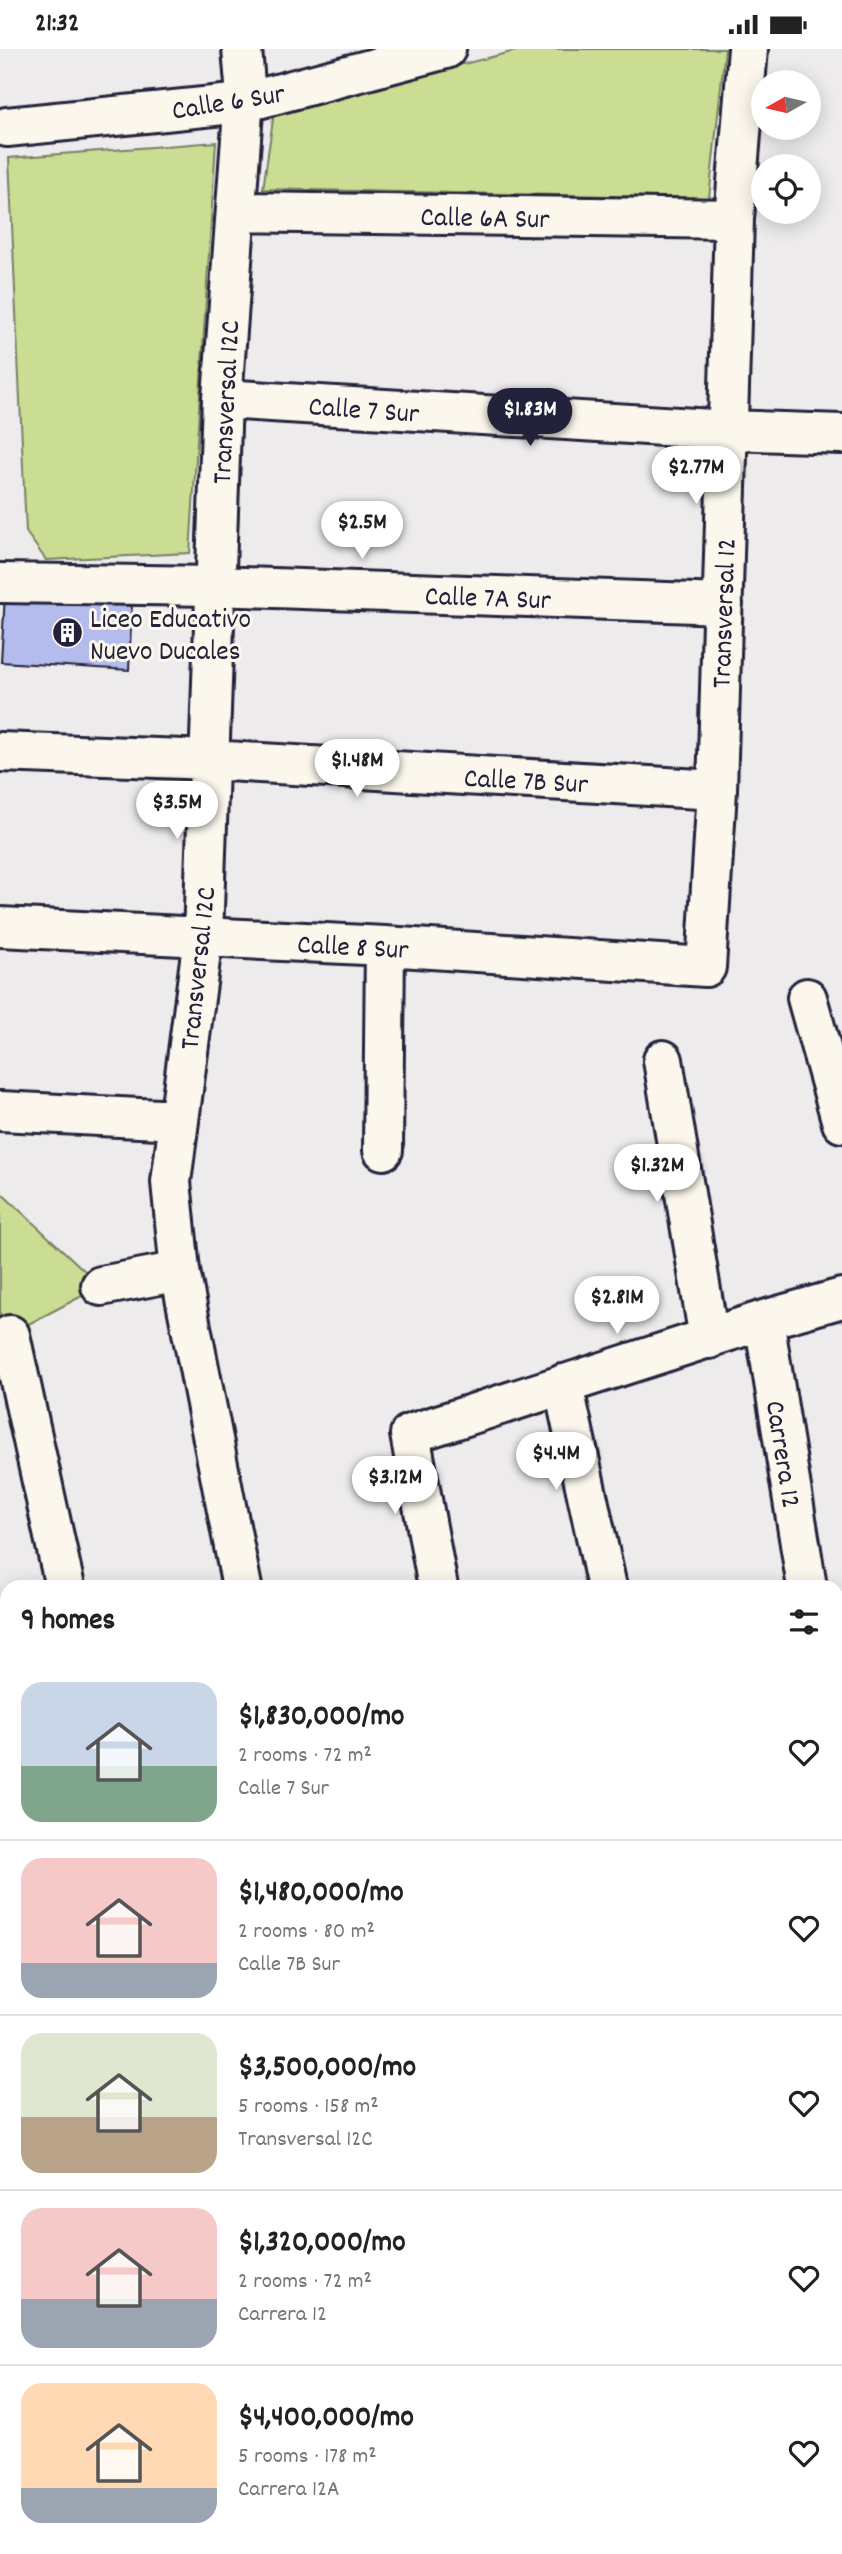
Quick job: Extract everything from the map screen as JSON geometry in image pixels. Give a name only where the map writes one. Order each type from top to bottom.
[{"type":"street","name":"Transversal 12C","points":[[241,1580],[180,1271],[171,1182],[203,937],[222,399],[245,84],[242,49]]},
{"type":"street","name":"Calle 6 Sur","points":[[7,127],[243,103],[446,49]]},
{"type":"street","name":"Transversal 12","points":[[706,967],[717,790],[734,219],[748,49]]},
{"type":"street","name":"Calle 6A Sur","points":[[237,212],[734,219]]},
{"type":"street","name":"Calle 7 Sur","points":[[222,399],[728,430],[842,434]]},
{"type":"street","name":"Calle 7A Sur","points":[[0,583],[215,586],[723,604]]},
{"type":"street","name":"Calle 7B Sur","points":[[0,752],[210,760],[717,790]]},
{"type":"street","name":"Calle 8 Sur","points":[[0,927],[386,946],[706,967]]},
{"type":"street","points":[[383,1150],[386,946]]},
{"type":"street","points":[[807,998],[842,1123]]},
{"type":"street","points":[[663,1060],[709,1339]]},
{"type":"street","points":[[0,1111],[179,1120]]},
{"type":"street","points":[[101,1286],[180,1271]]},
{"type":"street","points":[[437,1580],[410,1434],[764,1320],[842,1299]]},
{"type":"street","name":"Carrera 12","points":[[764,1320],[806,1580]]},
{"type":"street","points":[[10,1335],[63,1580]]},
{"type":"street","points":[[562,1384],[605,1580]]},
{"type":"green space","points":[[523,49],[725,49],[709,198],[263,189],[274,112]]},
{"type":"green space","points":[[216,142],[190,553],[46,560],[26,532],[9,158]]},
{"type":"green space","points":[[0,1192],[101,1286],[0,1339]]},
{"type":"building","name":"Liceo Educativo Nuevo Ducales","points":[[5,595],[132,603],[129,670],[1,662]]},
{"type":"place","name":"Liceo Educativo Nuevo Ducales","points":[[67,633]]}]
